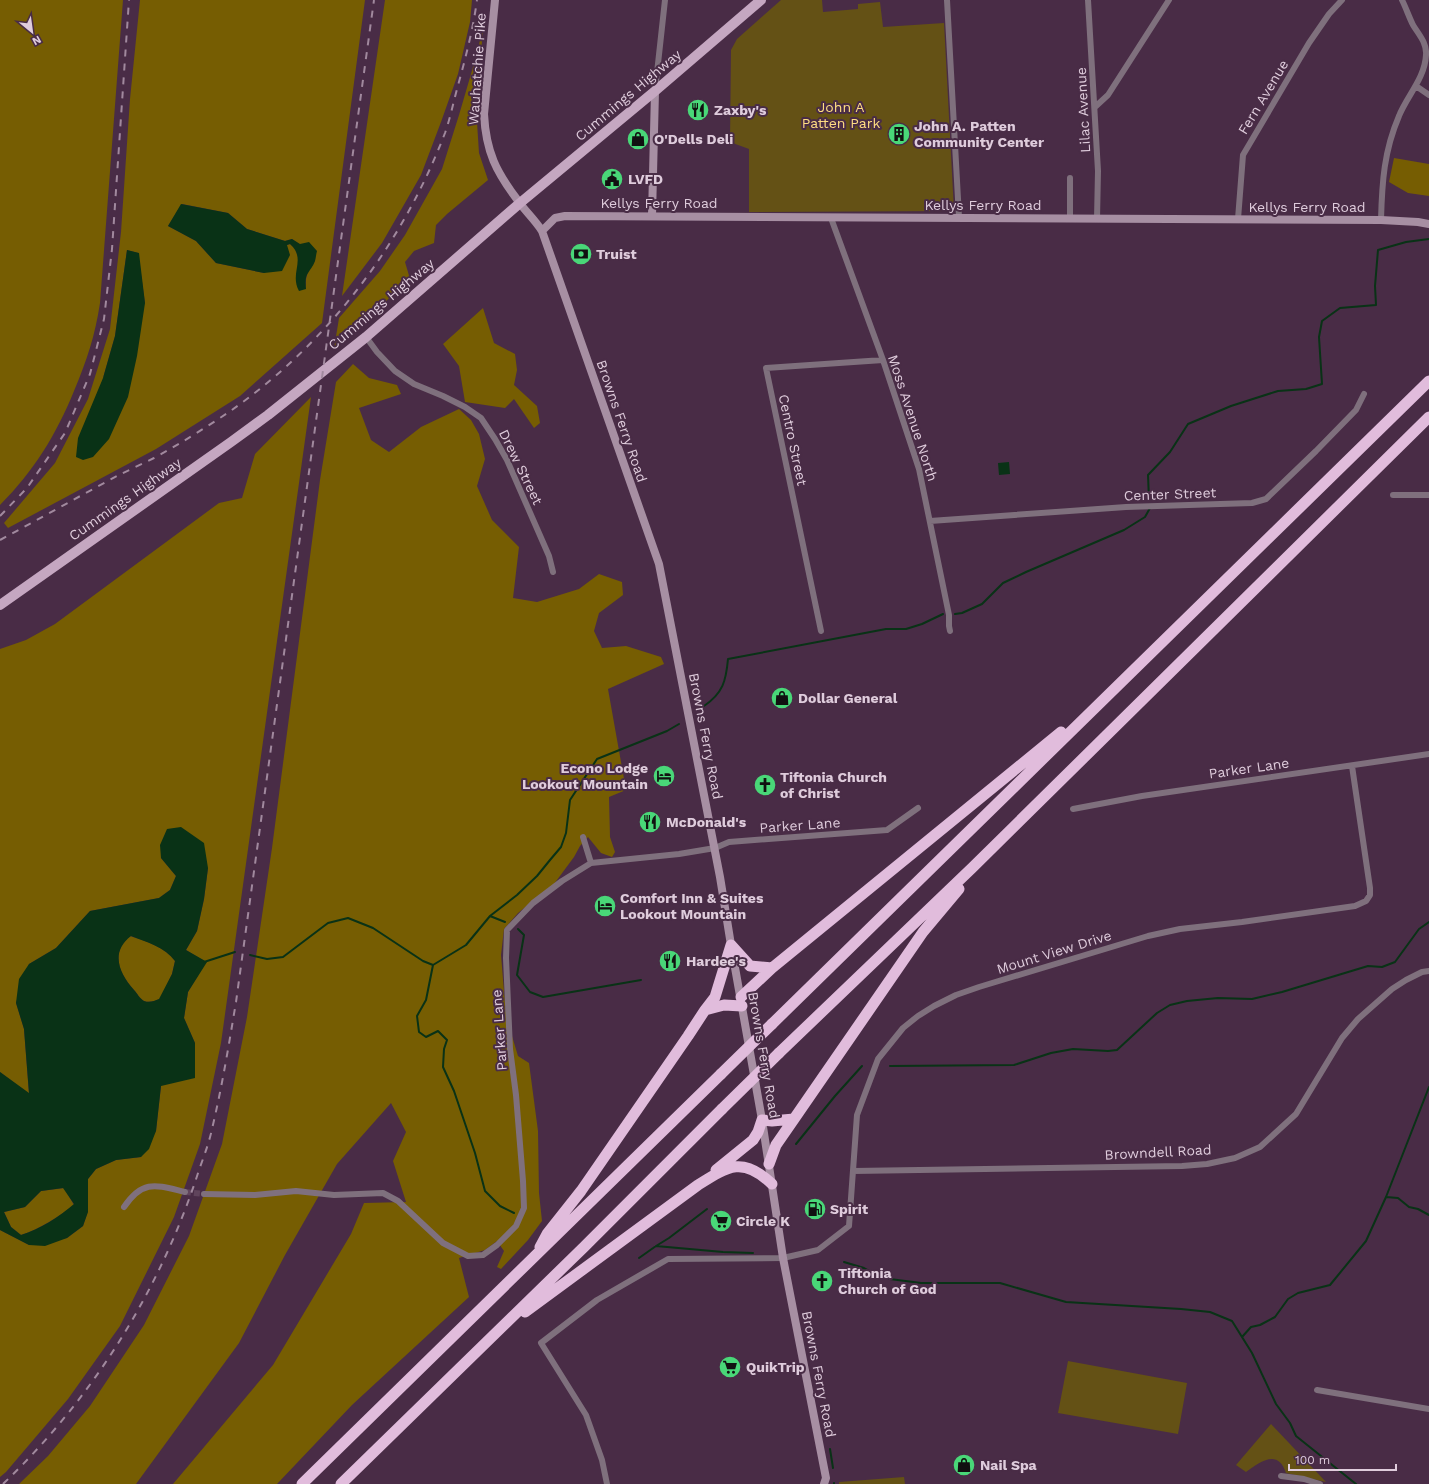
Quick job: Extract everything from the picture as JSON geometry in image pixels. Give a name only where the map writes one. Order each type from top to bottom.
[{"type":"highway","points":[[302,1484],[1429,381]]},
{"type":"highway","points":[[341,1484],[779,1053],[972,868],[1429,418]]},
{"type":"highway","points":[[705,1010],[741,1001],[772,968],[1116,687]]},
{"type":"highway","points":[[769,1164],[776,1145],[923,932],[962,885],[972,868]]},
{"type":"highway","points":[[731,945],[750,966],[772,968]]},
{"type":"highway","points":[[531,1261],[547,1234],[581,1191],[715,996],[731,945]]},
{"type":"highway","points":[[698,1185],[753,1140],[758,1132],[762,1120],[772,1121],[794,1119]]},
{"type":"highway","points":[[491,1338],[716,1173],[729,1168],[742,1166],[761,1174],[772,1184]]},
{"type":"main road","name":"Cummings Highway","points":[[0,605],[250,428],[366,337],[520,203],[655,91],[761,0]]},
{"type":"street","name":"Wauhatchie Pike","points":[[495,0],[484,114],[485,131],[495,166],[520,203]]},
{"type":"street","points":[[652,216],[655,91],[664,0]]},
{"type":"street","points":[[947,0],[959,217]]},
{"type":"street","name":"Lilac Avenue","points":[[1088,0],[1098,171],[1097,219]]},
{"type":"street","points":[[1095,106],[1108,95],[1169,0]]},
{"type":"street","name":"Fern Avenue","points":[[1238,219],[1242,155],[1309,43],[1329,14],[1342,0]]},
{"type":"street","points":[[1381,220],[1382,178],[1389,144],[1399,114],[1416,86],[1422,71],[1426,54],[1423,40],[1413,25],[1402,0]]},
{"type":"street","points":[[1416,86],[1429,95]]},
{"type":"street","points":[[1070,178],[1070,218]]},
{"type":"street","name":"Browns Ferry Road","points":[[520,203],[542,231],[659,564],[715,848],[762,1120],[783,1258],[826,1478],[824,1484]]},
{"type":"street","name":"Kellys Ferry Road","points":[[542,231],[555,218],[564,216],[1381,220],[1429,224]]},
{"type":"street","name":"Moss Avenue North","points":[[831,218],[883,360],[919,469],[949,615],[950,631]]},
{"type":"street","name":"Drew Street","points":[[366,337],[377,352],[395,371],[414,384],[465,407],[481,418],[507,460],[549,556],[553,572]]},
{"type":"street","name":"Centro Street","points":[[821,631],[766,368],[883,360]]},
{"type":"street","name":"Center Street","points":[[930,521],[1118,508],[1253,503],[1266,499],[1316,451],[1356,410],[1364,394]]},
{"type":"street","points":[[1393,495],[1429,495]]},
{"type":"street","name":"Parker Lane","points":[[1073,809],[1142,796],[1429,754]]},
{"type":"street","name":"Mount View Drive","points":[[607,1484],[602,1460],[586,1415],[541,1343],[597,1300],[668,1259],[783,1258],[818,1250],[849,1226],[857,1115],[878,1059],[903,1028],[934,1006],[956,995],[979,987],[1148,936],[1183,929],[1355,906],[1366,901],[1370,895],[1370,888],[1352,766]]},
{"type":"street","name":"Parker Lane","points":[[204,1194],[255,1195],[296,1191],[334,1195],[383,1193],[398,1201],[443,1243],[468,1256],[483,1255],[497,1245],[516,1226],[524,1208],[516,1095],[510,1049],[506,958],[507,930],[533,903],[562,881],[591,863],[679,854],[715,848],[728,842],[887,830],[918,808]]},
{"type":"street","points":[[583,837],[591,863]]},
{"type":"street","name":"Browndell Road","points":[[853,1171],[1182,1166],[1207,1164],[1235,1158],[1260,1147],[1296,1114],[1342,1038],[1369,1008],[1392,989],[1422,972],[1429,971]]},
{"type":"street","points":[[124,1207],[132,1195],[142,1188],[158,1186],[185,1192]]},
{"type":"street","points":[[1317,1390],[1429,1409]]},
{"type":"street","points":[[1281,1476],[1304,1479],[1320,1484]]},
{"type":"green space","name":"John A Patten Park","points":[[781,0],[822,0],[823,12],[858,9],[858,4],[880,2],[883,27],[944,23],[954,211],[749,212],[749,149],[730,142],[731,50],[737,39]]},
{"type":"green space","points":[[1068,1361],[1187,1383],[1178,1434],[1058,1413]]},
{"type":"green space","points":[[1271,1424],[1326,1482],[1286,1473],[1283,1465],[1274,1459],[1263,1461],[1246,1472],[1236,1465]]},
{"type":"green space","points":[[904,1477],[905,1484],[839,1484],[839,1482]]},
{"type":"shaded area","points":[[0,0],[123,0],[100,303],[96,326],[83,369],[60,423],[34,466],[0,505]]},
{"type":"shaded area","points":[[140,0],[365,0],[322,323],[240,396],[156,449],[8,528],[4,523],[55,463],[88,399],[110,329],[121,232],[130,99]],"holes":[[[182,204],[228,213],[247,229],[285,241],[292,239],[299,244],[315,261],[310,268],[306,280],[306,288],[298,264],[298,257],[295,248],[290,244],[287,245],[264,273],[216,263],[196,241],[168,226]],[[127,250],[138,253],[145,303],[103,378],[115,336]]]},
{"type":"shaded area","points":[[385,0],[472,0],[470,22],[458,74],[421,175],[382,243],[342,296]]},
{"type":"shaded area","points":[[484,19],[476,107],[479,153],[488,180],[436,225],[434,243],[414,251],[405,262],[410,279],[334,349],[339,318],[380,271],[405,235],[442,169],[478,50]]},
{"type":"shaded area","points":[[1394,158],[1429,164],[1429,196],[1408,193],[1389,182]]},
{"type":"shaded area","points":[[181,204],[228,213],[247,229],[285,241],[292,239],[300,244],[309,242],[317,251],[315,261],[306,279],[306,289],[299,291],[296,284],[298,261],[295,250],[290,244],[287,245],[290,255],[282,271],[264,273],[216,263],[196,241],[168,226]]},
{"type":"shaded area","points":[[127,250],[139,253],[145,303],[137,356],[128,397],[109,439],[93,457],[83,460],[76,457],[78,438],[103,378],[115,336]]},
{"type":"shaded area","points":[[483,308],[494,343],[515,354],[517,370],[514,385],[537,406],[540,423],[534,428],[514,399],[505,408],[465,402],[459,366],[443,344]]},
{"type":"shaded area","points":[[353,364],[369,378],[397,385],[401,394],[359,408],[371,440],[389,452],[421,427],[459,409],[471,420],[479,434],[485,459],[477,486],[492,520],[519,547],[513,598],[537,602],[579,589],[599,574],[622,582],[623,595],[599,613],[594,631],[602,648],[626,646],[661,657],[664,664],[608,689],[626,790],[609,797],[610,837],[615,852],[612,857],[601,853],[588,837],[580,846],[574,857],[554,884],[518,913],[504,929],[501,955],[506,1016],[518,1056],[529,1063],[538,1131],[539,1193],[542,1221],[528,1240],[501,1269],[497,1267],[504,1251],[497,1241],[485,1250],[459,1258],[469,1297],[352,1405],[277,1484],[173,1484],[273,1365],[351,1234],[364,1203],[406,1202],[393,1161],[406,1132],[391,1103],[337,1164],[285,1255],[239,1343],[136,1484],[19,1484],[48,1456],[90,1406],[144,1325],[189,1236],[222,1144],[247,1017],[272,848],[320,480],[336,382]]},
{"type":"shaded area","points":[[311,397],[221,1043],[200,1144],[174,1217],[120,1326],[68,1399],[6,1472],[0,1477],[0,1230],[29,1245],[67,1238],[83,1226],[88,1211],[88,1179],[96,1169],[116,1160],[141,1157],[156,1131],[161,1086],[195,1043],[184,1018],[188,992],[206,962],[186,950],[197,931],[204,899],[208,868],[161,858],[176,876],[170,890],[159,898],[90,911],[56,948],[29,964],[16,1003],[24,1029],[29,1094],[0,1072],[0,649],[26,640],[55,624],[219,503],[242,498],[255,454]]},
{"type":"shaded area","points":[[1009,462],[1010,474],[999,475],[998,463]]},
{"type":"shaded area","points":[[181,827],[204,843],[208,868],[204,899],[197,931],[186,950],[207,962],[188,992],[184,1018],[195,1043],[195,1078],[161,1086],[156,1131],[149,1149],[141,1157],[116,1160],[96,1169],[88,1179],[88,1212],[83,1226],[67,1238],[45,1246],[29,1245],[0,1230],[0,1072],[29,1093],[24,1029],[16,1003],[19,979],[29,964],[56,948],[90,911],[159,898],[170,890],[176,876],[161,858],[160,845],[167,829]],"holes":[[[131,936],[161,949],[175,961],[172,974],[159,999],[154,1001],[146,1002],[143,1000],[124,977],[121,970],[119,963],[120,949],[124,942]],[[63,1188],[74,1204],[49,1222],[21,1235],[11,1227],[4,1212],[25,1207],[41,1191]]]},
{"type":"shaded area","points":[[130,936],[149,942],[161,948],[175,961],[172,974],[160,999],[146,1002],[140,997],[124,977],[119,963],[120,949]]},
{"type":"shaded area","points":[[64,1188],[74,1205],[42,1226],[21,1235],[11,1227],[4,1212],[25,1207],[41,1191]]},
{"type":"waterway","points":[[1149,500],[1148,475],[1170,452],[1188,424],[1231,406],[1278,391],[1306,389],[1322,384],[1319,337],[1322,321],[1340,308],[1376,305],[1375,286],[1378,250],[1406,242],[1429,239]]},
{"type":"waterway","points":[[955,614],[962,613],[982,604],[1003,583],[1124,530],[1145,517],[1150,508]]},
{"type":"waterway","points":[[704,706],[715,696],[722,686],[725,680],[728,659],[886,629],[906,629],[922,624],[943,614]]},
{"type":"waterway","points":[[514,1213],[500,1206],[485,1191],[475,1153],[454,1091],[443,1067],[444,1049],[447,1040],[438,1031],[426,1037],[419,1032],[417,1016],[426,1000],[433,965],[466,945],[490,916],[517,895],[537,876],[561,847],[566,833],[570,800],[597,759],[667,731],[679,724]]},
{"type":"waterway","points":[[490,916],[505,922]]},
{"type":"waterway","points":[[250,955],[267,959],[283,957],[328,923],[348,918],[373,928],[423,961],[433,965]]},
{"type":"waterway","points":[[890,1066],[1014,1065],[1051,1053],[1073,1049],[1108,1051],[1117,1050],[1157,1013],[1170,1005],[1187,1001],[1218,998],[1252,999],[1282,992],[1368,966],[1382,967],[1395,962],[1419,929],[1429,922]]},
{"type":"waterway","points":[[518,929],[524,935],[517,975],[530,992],[543,997],[641,980]]},
{"type":"waterway","points":[[204,962],[235,952]]},
{"type":"waterway","points":[[796,1144],[835,1096],[862,1066]]},
{"type":"waterway","points":[[1242,1337],[1251,1327],[1260,1325],[1275,1317],[1288,1299],[1298,1293],[1330,1285],[1366,1241],[1386,1197],[1429,1087]]},
{"type":"waterway","points":[[1386,1197],[1398,1198],[1409,1207],[1418,1209],[1429,1215]]},
{"type":"waterway","points":[[656,1246],[707,1209]]},
{"type":"waterway","points":[[639,1258],[656,1246],[753,1253]]},
{"type":"waterway","points":[[844,1262],[864,1268],[882,1278],[921,1283],[1000,1283],[1066,1302],[1210,1312],[1232,1321],[1252,1353],[1276,1404],[1290,1423],[1296,1436],[1356,1484]]},
{"type":"waterway","points":[[830,1449],[833,1468]]},
{"type":"tunnel","points":[[185,1192],[204,1194]]},
{"type":"railway","points":[[0,516],[27,488],[65,433],[90,374],[104,319],[112,249],[129,0]]},
{"type":"railway","points":[[3,1484],[36,1451],[95,1378],[144,1299],[165,1257],[183,1214],[205,1155],[211,1134],[236,1002],[374,0]]},
{"type":"railway","points":[[0,540],[117,476],[164,453],[220,418],[265,385],[330,323],[358,289],[384,252],[407,214],[427,174],[445,133],[468,45],[477,0]]},
{"type":"place","name":"Zaxby's","points":[[698,110]]},
{"type":"place","name":"John A. Patten Community Center","points":[[899,134]]},
{"type":"place","name":"O'Dells Deli","points":[[638,139]]},
{"type":"place","name":"LVFD","points":[[612,179]]},
{"type":"place","name":"Truist","points":[[581,254]]},
{"type":"place","name":"Dollar General","points":[[782,698]]},
{"type":"place","name":"Econo Lodge Lookout Mountain","points":[[664,776]]},
{"type":"place","name":"Tiftonia Church of Christ","points":[[765,785]]},
{"type":"place","name":"McDonald's","points":[[650,822]]},
{"type":"place","name":"Comfort Inn & Suites Lookout Mountain","points":[[605,906]]},
{"type":"place","name":"Hardee's","points":[[670,961]]},
{"type":"place","name":"Spirit","points":[[815,1209]]},
{"type":"place","name":"Circle K","points":[[721,1221]]},
{"type":"place","name":"Tiftonia Church of God","points":[[822,1281]]},
{"type":"place","name":"QuikTrip","points":[[730,1367]]},
{"type":"place","name":"Nail Spa","points":[[964,1465]]}]
